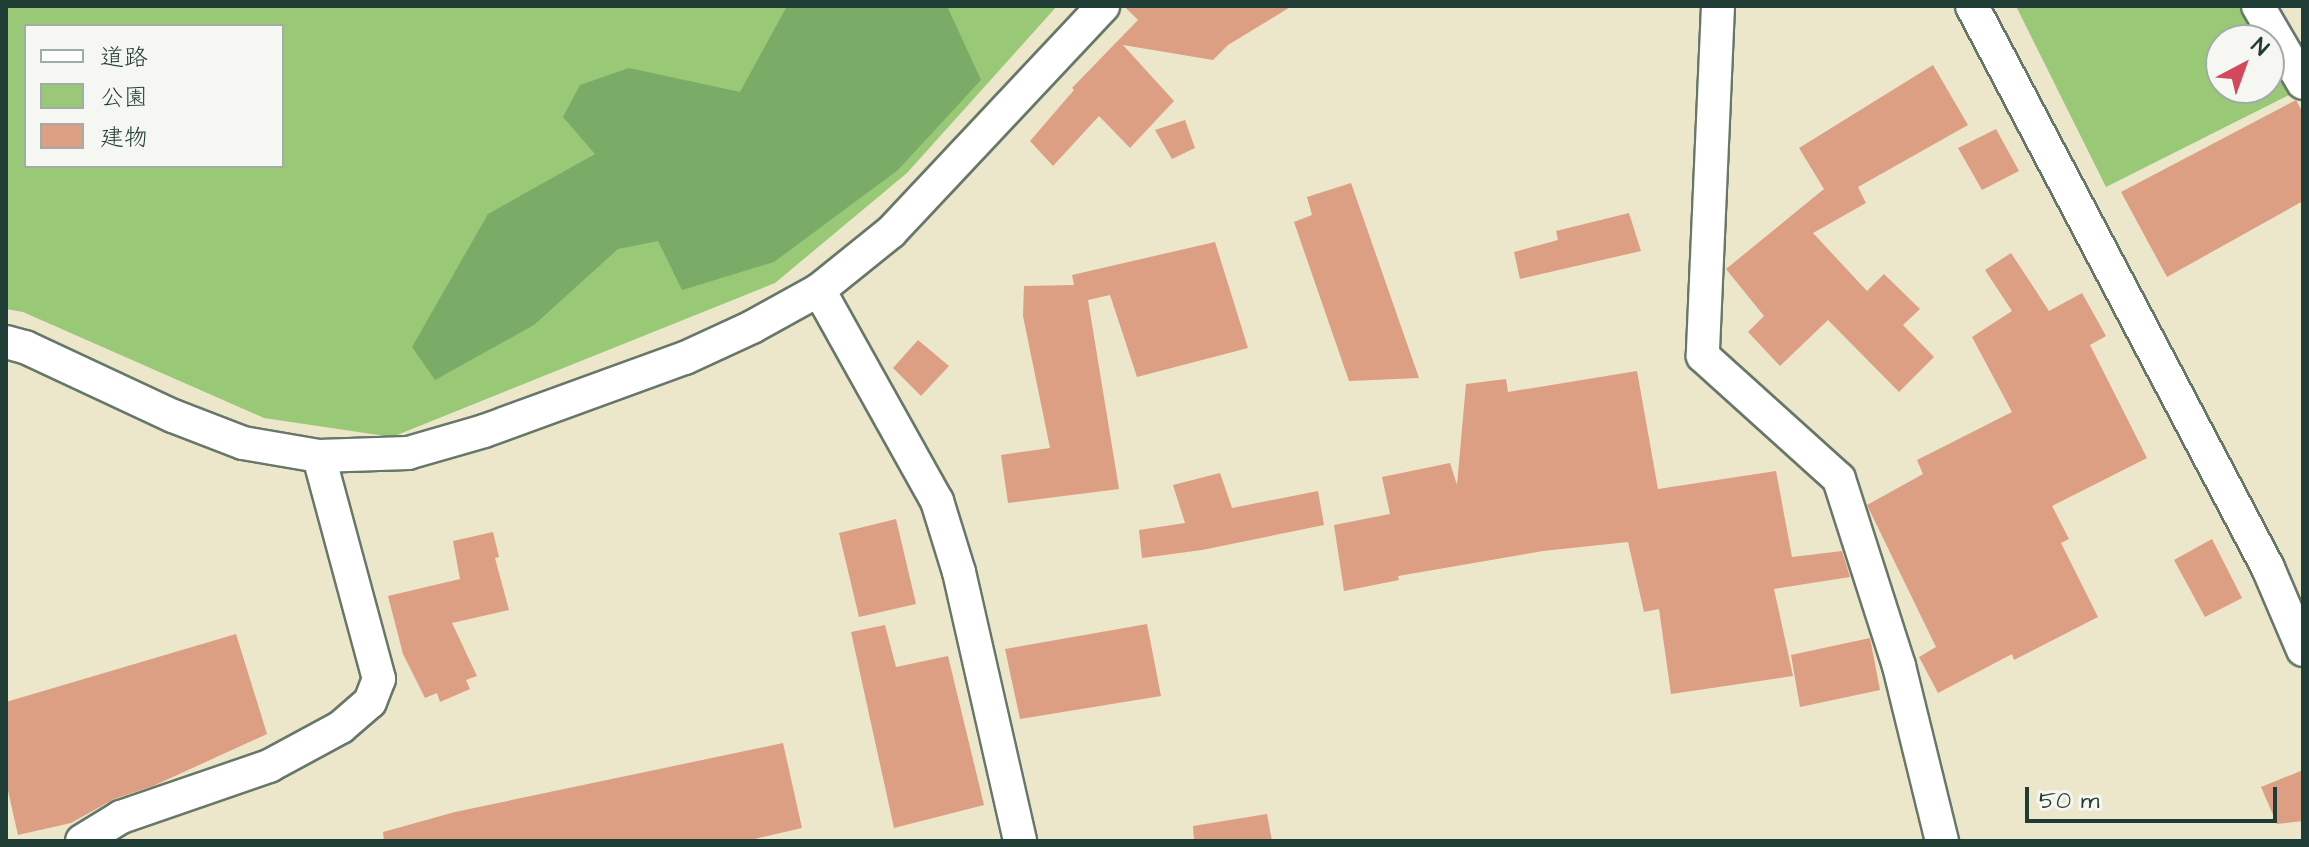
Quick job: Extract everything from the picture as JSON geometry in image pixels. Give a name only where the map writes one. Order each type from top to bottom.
[{"type":"street","points":[[6,342],[25,347],[173,416],[243,443],[319,456],[408,453],[484,431],[685,358],[752,327],[819,290],[891,232],[1103,6]]},
{"type":"street","points":[[1718,6],[1703,356],[1839,479],[1899,666],[1942,841]]},
{"type":"street","points":[[1972,6],[2268,568],[2303,650]]},
{"type":"street","points":[[2258,6],[2303,83]]},
{"type":"street","points":[[819,290],[937,501],[959,572],[1020,841]]},
{"type":"street","points":[[82,841],[121,817],[269,766],[341,727],[370,702],[379,679],[319,456]]},
{"type":"green space","points":[[6,6],[1057,6],[907,173],[775,283],[392,437],[264,418],[23,312],[6,309]]},
{"type":"green space","points":[[787,6],[947,6],[981,80],[898,170],[774,262],[682,290],[658,241],[618,249],[534,325],[435,380],[412,347],[488,214],[595,154],[563,117],[580,85],[629,68],[740,92]]},
{"type":"green space","points":[[2016,6],[2243,6],[2253,24],[2205,24],[2205,104],[2271,104],[2106,187]]},
{"type":"green space","points":[[2285,83],[2291,94],[2285,97]]},
{"type":"building","points":[[1124,6],[1292,6],[1228,45],[1213,60],[1123,45],[1174,101],[1130,148],[1099,116],[1053,166],[1030,141],[1074,90],[1072,88],[1138,20]]},
{"type":"building","points":[[1933,65],[1968,125],[1858,187],[1866,203],[1813,233],[1867,291],[1884,274],[1920,309],[1903,325],[1934,357],[1899,392],[1828,320],[1780,366],[1748,332],[1764,316],[1726,269],[1824,189],[1799,148]]},
{"type":"building","points":[[2296,100],[2303,113],[2303,201],[2167,277],[2121,192]]},
{"type":"building","points":[[1185,120],[1195,148],[1172,159],[1155,130]]},
{"type":"building","points":[[1996,129],[2019,171],[1982,190],[1958,148]]},
{"type":"building","points":[[1351,183],[1419,378],[1349,381],[1294,222],[1312,215],[1307,197]]},
{"type":"building","points":[[1629,213],[1641,251],[1520,279],[1514,252],[1558,240],[1556,231]]},
{"type":"building","points":[[1215,242],[1248,348],[1137,377],[1110,295],[1088,300],[1119,489],[1008,503],[1001,455],[1050,448],[1023,316],[1024,286],[1074,285],[1072,275]]},
{"type":"building","points":[[2011,253],[2049,311],[2082,293],[2106,336],[2090,345],[2147,458],[2052,506],[2069,539],[2061,543],[2098,617],[2014,660],[2012,654],[1938,693],[1919,657],[1936,647],[1867,505],[1923,474],[1917,460],[2012,412],[1972,337],[2012,311],[1985,270]]},
{"type":"building","points":[[918,340],[949,366],[921,396],[893,368]]},
{"type":"building","points":[[1637,371],[1658,489],[1776,471],[1792,557],[1842,551],[1850,577],[1774,589],[1793,676],[1671,694],[1659,609],[1644,612],[1628,542],[1543,551],[1398,576],[1399,580],[1344,591],[1334,525],[1390,514],[1382,477],[1450,463],[1457,485],[1466,384],[1506,379],[1508,392]]},
{"type":"building","points":[[1220,473],[1232,508],[1318,491],[1324,525],[1202,550],[1142,558],[1139,530],[1185,523],[1173,485]]},
{"type":"building","points":[[896,519],[916,604],[859,617],[839,533]]},
{"type":"building","points":[[493,532],[499,557],[495,558],[509,610],[452,623],[477,676],[466,680],[470,689],[440,702],[437,693],[425,698],[403,654],[388,596],[460,579],[453,541]]},
{"type":"building","points":[[2212,539],[2242,598],[2205,617],[2174,560]]},
{"type":"building","points":[[1147,624],[1161,696],[1020,719],[1005,649]]},
{"type":"building","points":[[885,625],[896,667],[948,656],[984,805],[894,828],[851,632]]},
{"type":"building","points":[[236,634],[267,734],[153,786],[114,799],[71,823],[18,835],[6,782],[6,702]]},
{"type":"building","points":[[1870,638],[1880,690],[1800,707],[1791,655]]},
{"type":"building","points":[[783,743],[802,828],[746,841],[384,841],[383,832],[455,812]]},
{"type":"building","points":[[2303,770],[2303,821],[2277,824],[2261,787]]},
{"type":"building","points":[[1267,814],[1272,841],[1194,841],[1193,826]]}]
